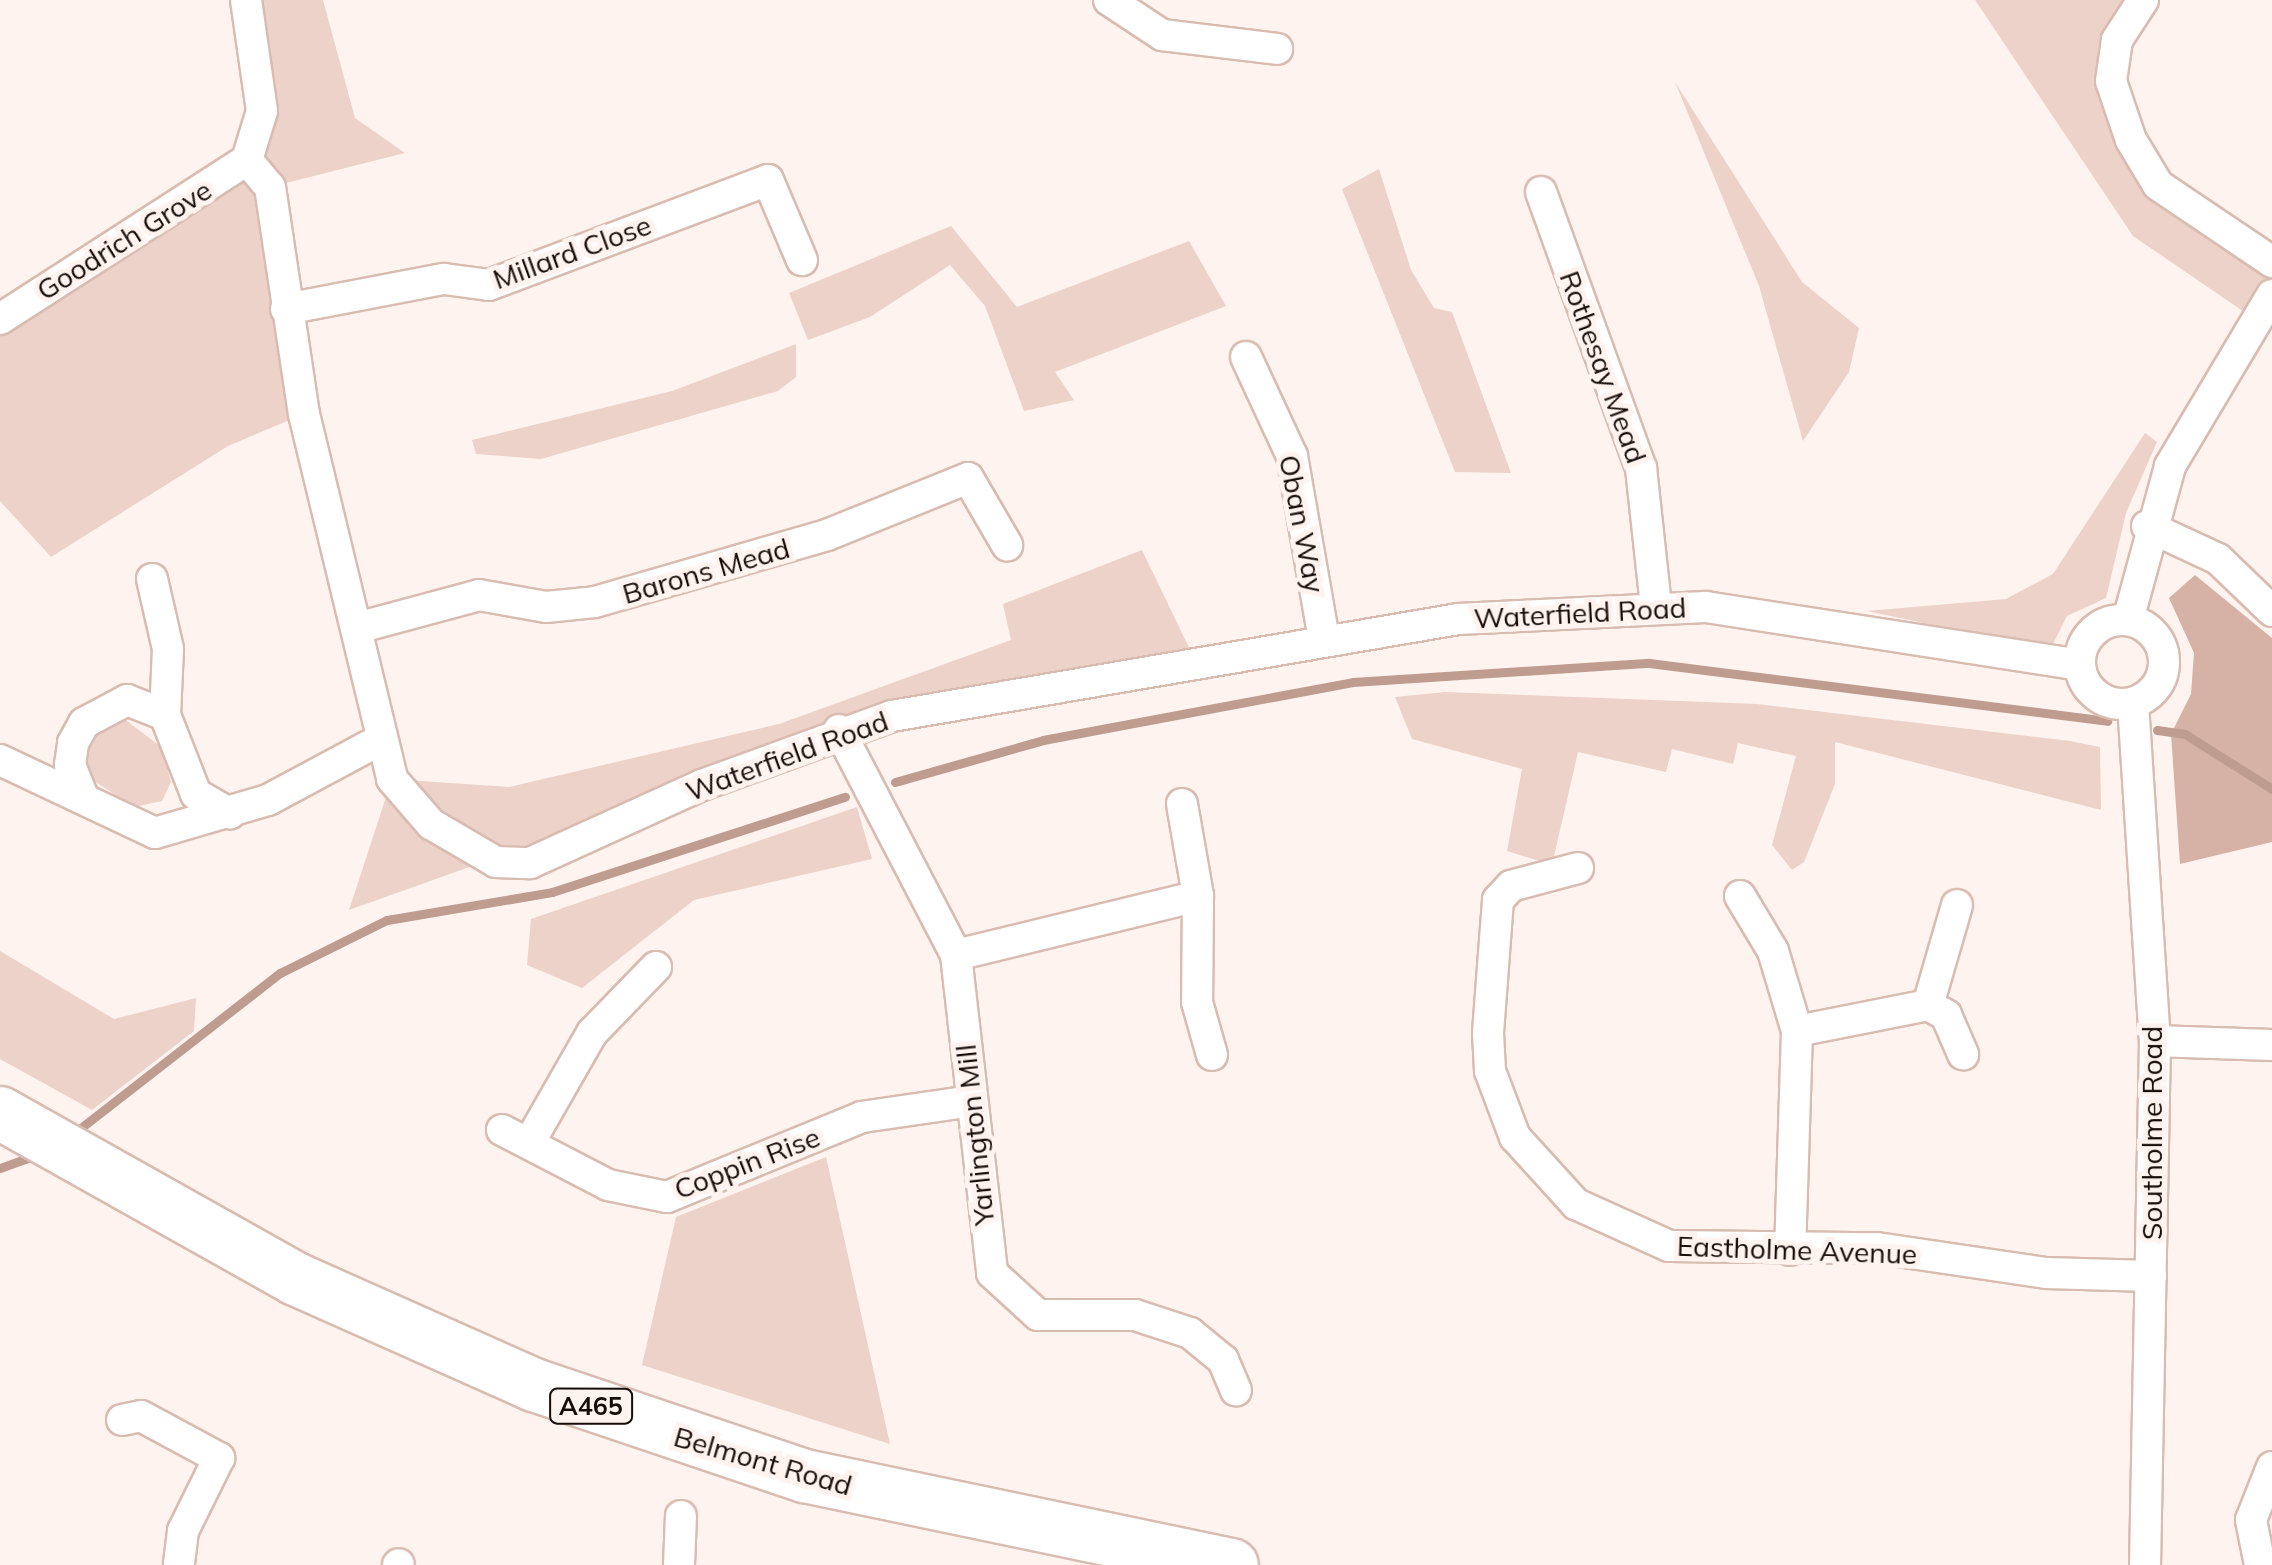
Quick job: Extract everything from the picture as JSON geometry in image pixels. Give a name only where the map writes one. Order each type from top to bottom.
[{"type":"highway","name":"Belmont Road","points":[[0,1112],[296,1279],[534,1385],[805,1476],[1232,1565]]},
{"type":"street","points":[[246,0],[262,112],[247,160]]},
{"type":"street","points":[[1109,0],[1162,36],[1276,49]]},
{"type":"street","points":[[2144,0],[2117,40],[2111,82],[2131,140],[2158,185],[2272,262]]},
{"type":"street","name":"Waterfield Road","points":[[247,160],[270,187],[286,309],[380,740],[392,779],[431,824],[496,862],[530,864],[840,730],[1324,638],[1656,605],[2080,665]]},
{"type":"street","name":"Goodrich Grove","points":[[0,319],[247,160]]},
{"type":"street","name":"Millard Close","points":[[286,309],[444,279],[489,285],[768,180],[802,260]]},
{"type":"street","name":"Rothesay Mead","points":[[1541,192],[1641,468],[1656,605]]},
{"type":"street","points":[[2128,620],[2148,526],[2187,430],[2272,295]]},
{"type":"street","name":"Oban Way","points":[[1246,357],[1292,456],[1324,638]]},
{"type":"street","name":"Barons Mead","points":[[356,628],[479,596],[546,607],[594,602],[827,535],[968,478],[1008,545]]},
{"type":"street","points":[[2148,526],[2218,559],[2270,604]]},
{"type":"street","points":[[152,579],[168,648],[165,715],[196,794],[230,814]]},
{"type":"street","points":[[2128,620],[2153,633],[2164,659],[2156,686],[2133,702],[2098,696],[2080,665],[2089,634],[2128,620]]},
{"type":"street","points":[[83,797],[70,765],[84,723],[127,700],[165,715]]},
{"type":"street","name":"Southolme Road","points":[[2133,702],[2155,1041],[2145,1565]]},
{"type":"street","name":"Yarlington Mill","points":[[840,730],[956,955],[984,1232],[992,1272],[1011,1296],[1066,1322],[1164,1321],[1223,1360],[1236,1390]]},
{"type":"street","points":[[0,760],[155,833],[230,814],[380,740]]},
{"type":"street","points":[[1182,804],[1198,896],[1197,1002],[1212,1055]]},
{"type":"street","name":"Eastholme Avenue","points":[[1578,868],[1511,886],[1490,916],[1498,990],[1490,1071],[1515,1137],[1548,1180],[1618,1230],[1669,1246],[1876,1248],[2046,1272],[2151,1276]]},
{"type":"street","points":[[956,955],[1198,896]]},
{"type":"street","points":[[1740,896],[1773,952],[1796,1031],[1790,1250]]},
{"type":"street","points":[[1928,1005],[1957,905]]},
{"type":"street","name":"Coppin Rise","points":[[656,967],[592,1033],[516,1137],[608,1184],[667,1196],[862,1118],[972,1101]]},
{"type":"street","points":[[1796,1031],[1928,1005],[1946,1015],[1963,1054]]},
{"type":"street","points":[[2155,1041],[2272,1045]]},
{"type":"street","points":[[122,1420],[141,1416],[219,1458],[183,1531],[179,1565]]},
{"type":"street","points":[[2260,1565],[2251,1520],[2272,1468]]},
{"type":"street","points":[[679,1565],[681,1516]]},
{"type":"shaded area","points":[[246,0],[323,0],[355,118],[405,153],[270,187],[304,414],[228,446],[51,557],[0,501],[0,321],[260,139]]},
{"type":"shaded area","points":[[1975,0],[2143,0],[2111,81],[2158,185],[2272,262],[2272,295],[2256,320],[2133,236]]},
{"type":"shaded area","points":[[1675,82],[1802,282],[1859,328],[1849,372],[1803,441],[1759,286]]},
{"type":"shaded area","points":[[1379,169],[1411,270],[1434,308],[1452,312],[1511,473],[1455,472],[1342,189]]},
{"type":"shaded area","points":[[951,226],[1017,307],[1189,241],[1226,306],[1055,372],[1074,400],[1024,411],[985,306],[950,265],[870,317],[808,340],[789,293]]},
{"type":"shaded area","points":[[796,344],[796,377],[778,391],[541,459],[476,454],[472,440],[672,391]]},
{"type":"shaded area","points":[[2145,433],[2157,442],[2126,513],[2106,598],[2067,616],[2050,650],[1867,611],[2006,599],[2053,574]]},
{"type":"shaded area","points":[[1142,550],[1195,660],[892,716],[349,910],[392,779],[509,787],[779,724],[1011,640],[1003,604]]},
{"type":"shaded area","points":[[2195,575],[2272,638],[2272,842],[2180,864],[2171,734],[2191,694],[2194,653],[2169,598]]},
{"type":"shaded area","points":[[1445,692],[1757,704],[2070,741],[2100,747],[2101,810],[1835,742],[1835,784],[1804,862],[1792,870],[1772,845],[1796,756],[1738,743],[1733,764],[1672,749],[1666,772],[1578,752],[1552,865],[1507,851],[1522,769],[1412,739],[1395,697]]},
{"type":"shaded area","points":[[122,717],[161,747],[171,782],[162,801],[134,807],[85,775],[86,751],[103,723]]},
{"type":"shaded area","points":[[857,807],[872,859],[694,900],[582,988],[527,965],[531,919]]},
{"type":"shaded area","points":[[0,951],[114,1019],[196,998],[194,1031],[92,1110],[0,1059]]},
{"type":"shaded area","points":[[826,1157],[890,1444],[642,1365],[676,1217]]},
{"type":"waterway","points":[[895,782],[1043,740],[1353,682],[1649,663],[2107,721]]},
{"type":"waterway","points":[[2157,730],[2185,734],[2272,789]]},
{"type":"waterway","points":[[82,1127],[280,973],[387,920],[552,892],[845,797]]},
{"type":"waterway","points":[[0,1168],[36,1155]]}]
